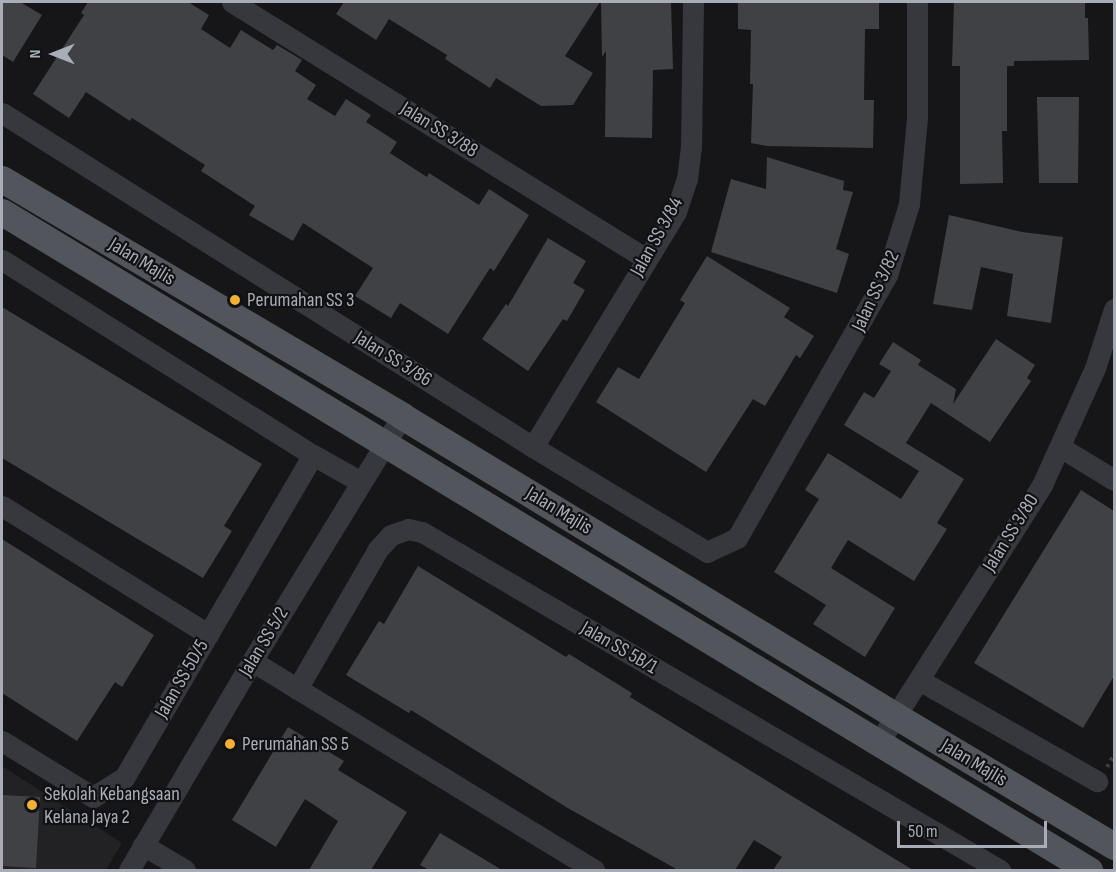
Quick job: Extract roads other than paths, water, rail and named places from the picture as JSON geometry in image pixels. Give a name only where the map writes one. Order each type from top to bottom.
[{"type":"main road","name":"Jalan Majlis","points":[[2,179],[402,416],[1114,846]]},
{"type":"main road","name":"Jalan Majlis","points":[[2,212],[1089,870]]},
{"type":"street","name":"Jalan SS 3/88","points":[[232,2],[647,259]]},
{"type":"street","name":"Jalan SS 3/84","points":[[533,447],[676,212],[687,179],[691,148],[693,2]]},
{"type":"street","name":"Jalan SS 3/82","points":[[727,544],[737,538],[887,275],[909,204],[917,118],[917,2]]},
{"type":"street","name":"Jalan SS 3/86","points":[[2,113],[533,447],[707,552],[727,544]]},
{"type":"street","points":[[2,260],[313,455],[361,482]]},
{"type":"street","name":"Jalan SS 3/80","points":[[879,742],[1041,485],[1095,368],[1114,309]]},
{"type":"street","name":"Jalan SS 5/2","points":[[129,870],[252,661],[402,416]]},
{"type":"street","points":[[1060,447],[1114,480]]},
{"type":"street","name":"Jalan SS 5D/5","points":[[7,752],[93,797],[124,778],[313,455]]},
{"type":"street","points":[[2,506],[208,634]]},
{"type":"street","name":"Jalan SS 5B/1","points":[[297,688],[378,549],[391,535],[408,529],[422,532],[1000,870]]},
{"type":"street","points":[[252,661],[594,870]]},
{"type":"street","points":[[919,680],[1097,781]]},
{"type":"street","points":[[144,845],[185,870]]},
{"type":"place","name":"Perumahan SS 3","points":[[235,300]]},
{"type":"place","name":"Perumahan SS 5","points":[[230,744]]},
{"type":"place","name":"Sekolah Kebangsaan Kelana Jaya 2","points":[[32,805]]}]
